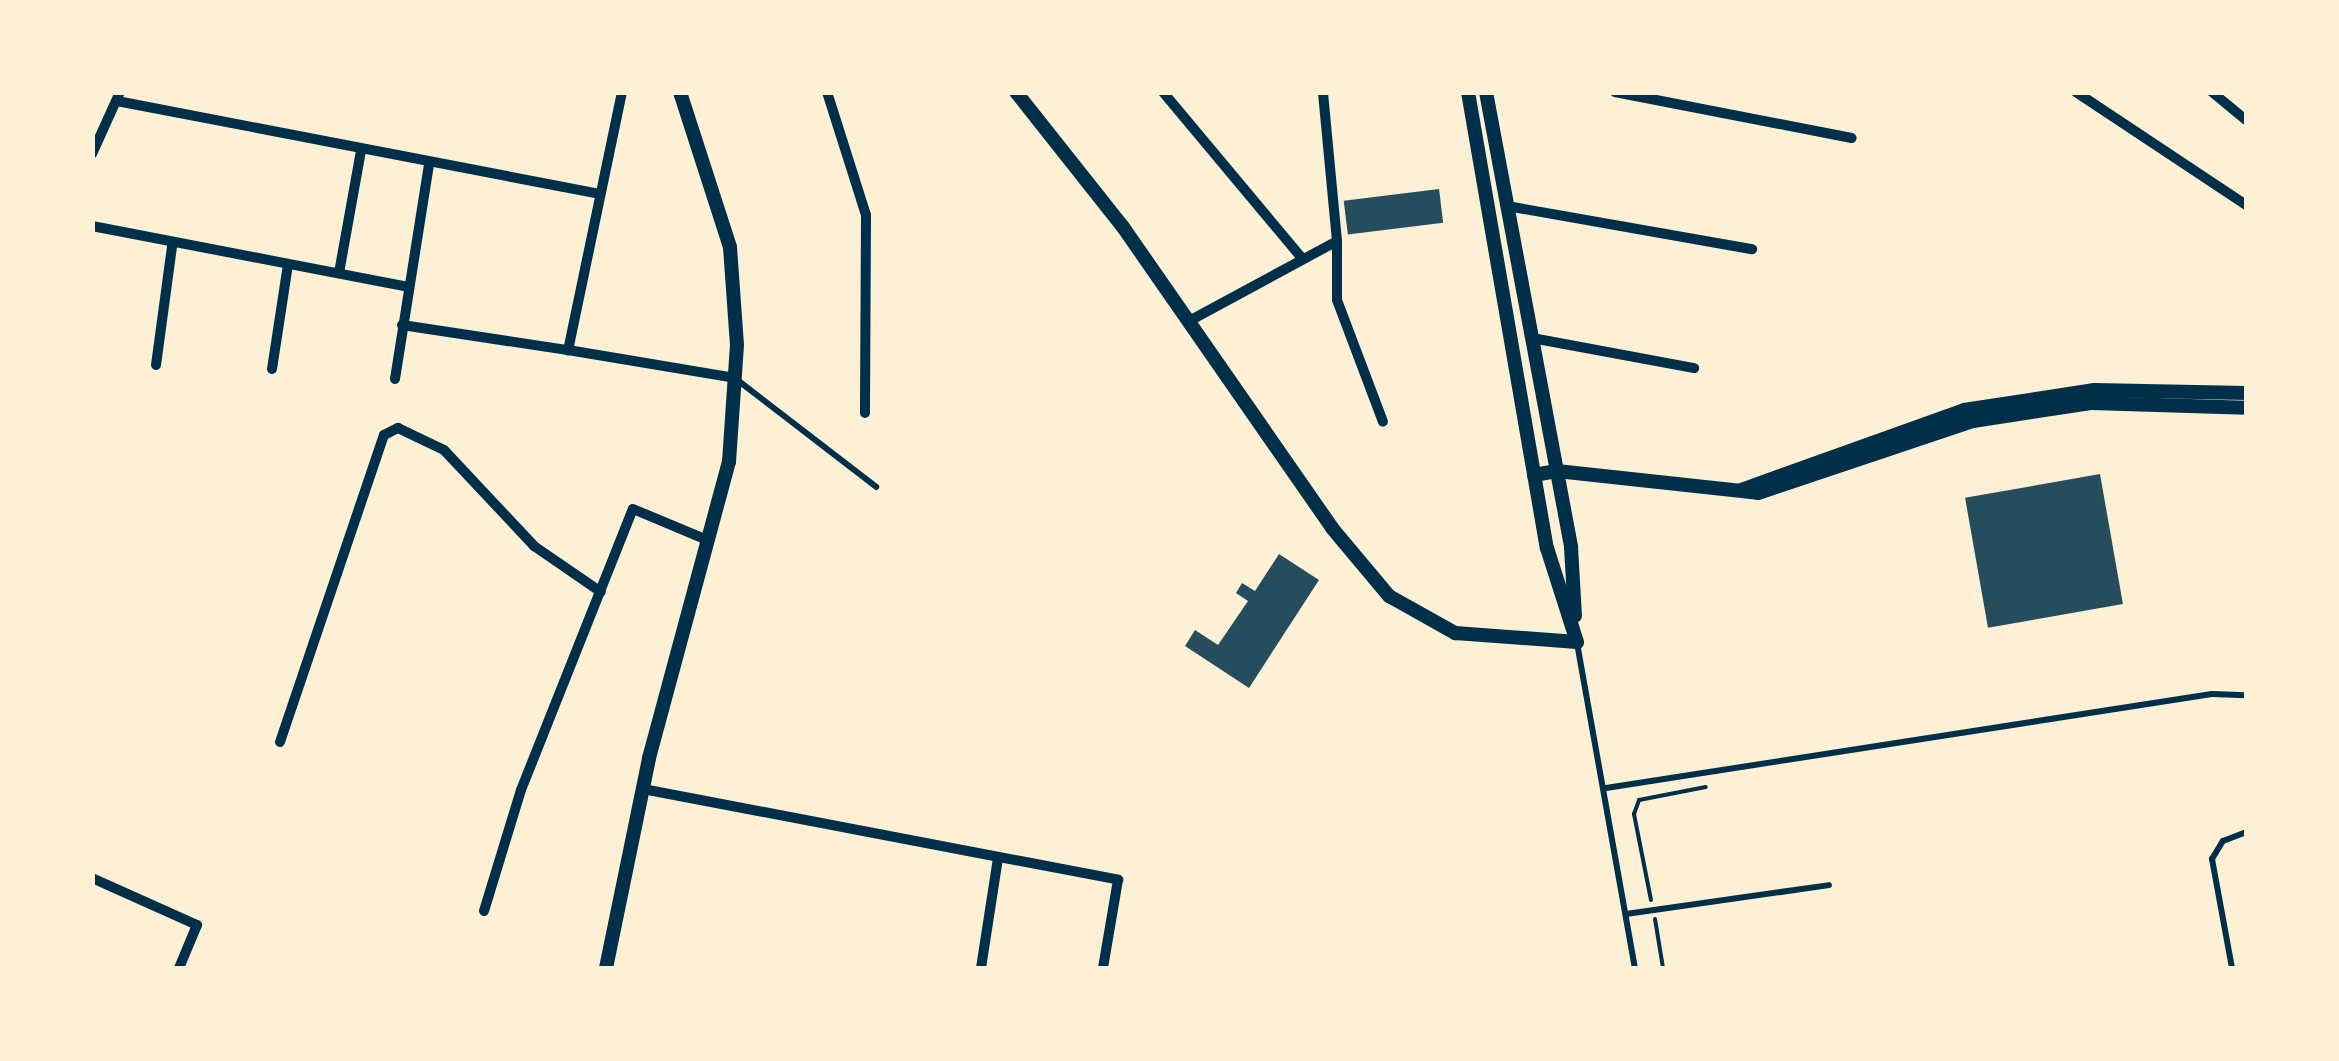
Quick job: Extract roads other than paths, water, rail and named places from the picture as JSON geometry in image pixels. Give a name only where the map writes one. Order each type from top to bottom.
[{"type":"street","points":[[568,350],[622,92]]},
{"type":"street","points":[[606,968],[642,789],[730,462],[735,378],[730,248],[680,92]]},
{"type":"street","points":[[827,92],[866,215],[865,413]]},
{"type":"street","points":[[1016,92],[1191,320],[1332,528],[1388,596],[1456,633],[1576,642]]},
{"type":"street","points":[[1163,92],[1302,258]]},
{"type":"street","points":[[1323,92],[1337,300],[1383,422]]},
{"type":"street","points":[[1468,92],[1547,548],[1576,642]]},
{"type":"street","points":[[1486,92],[1570,547],[1576,642]]},
{"type":"street","points":[[1615,92],[1852,138]]},
{"type":"street","points":[[2076,92],[2246,205]]},
{"type":"street","points":[[2212,92],[2246,120]]},
{"type":"street","points":[[92,154],[95,139],[119,97],[429,166],[598,194]]},
{"type":"street","points":[[339,273],[361,152]]},
{"type":"street","points":[[395,379],[429,166]]},
{"type":"street","points":[[1508,206],[1752,250]]},
{"type":"street","points":[[92,226],[172,246],[408,287]]},
{"type":"street","points":[[1191,320],[1336,241]]},
{"type":"street","points":[[156,364],[172,246]]},
{"type":"street","points":[[272,369],[288,265]]},
{"type":"street","points":[[402,325],[735,378]]},
{"type":"street","points":[[1532,338],[1694,368]]},
{"type":"street","points":[[1736,493],[1964,410],[2094,390],[2246,394]]},
{"type":"street","points":[[1534,475],[1556,471],[1758,493],[1973,421],[2092,403],[2246,408]]},
{"type":"street","points":[[280,742],[384,434],[398,428],[444,450],[534,546],[602,592]]},
{"type":"street","points":[[484,912],[521,790],[633,508],[707,540]]},
{"type":"street","points":[[642,789],[1118,880],[1102,968]]},
{"type":"street","points":[[981,968],[998,858]]},
{"type":"street","points":[[92,878],[198,926],[179,968]]},
{"type":"lane","points":[[735,378],[876,487]]},
{"type":"lane","points":[[1576,642],[1606,788],[1635,968]]},
{"type":"lane","points":[[1606,788],[2212,694],[2246,695]]},
{"type":"lane","points":[[2232,968],[2212,859],[2223,841],[2246,832]]},
{"type":"lane","points":[[1626,914],[1829,885]]}]
